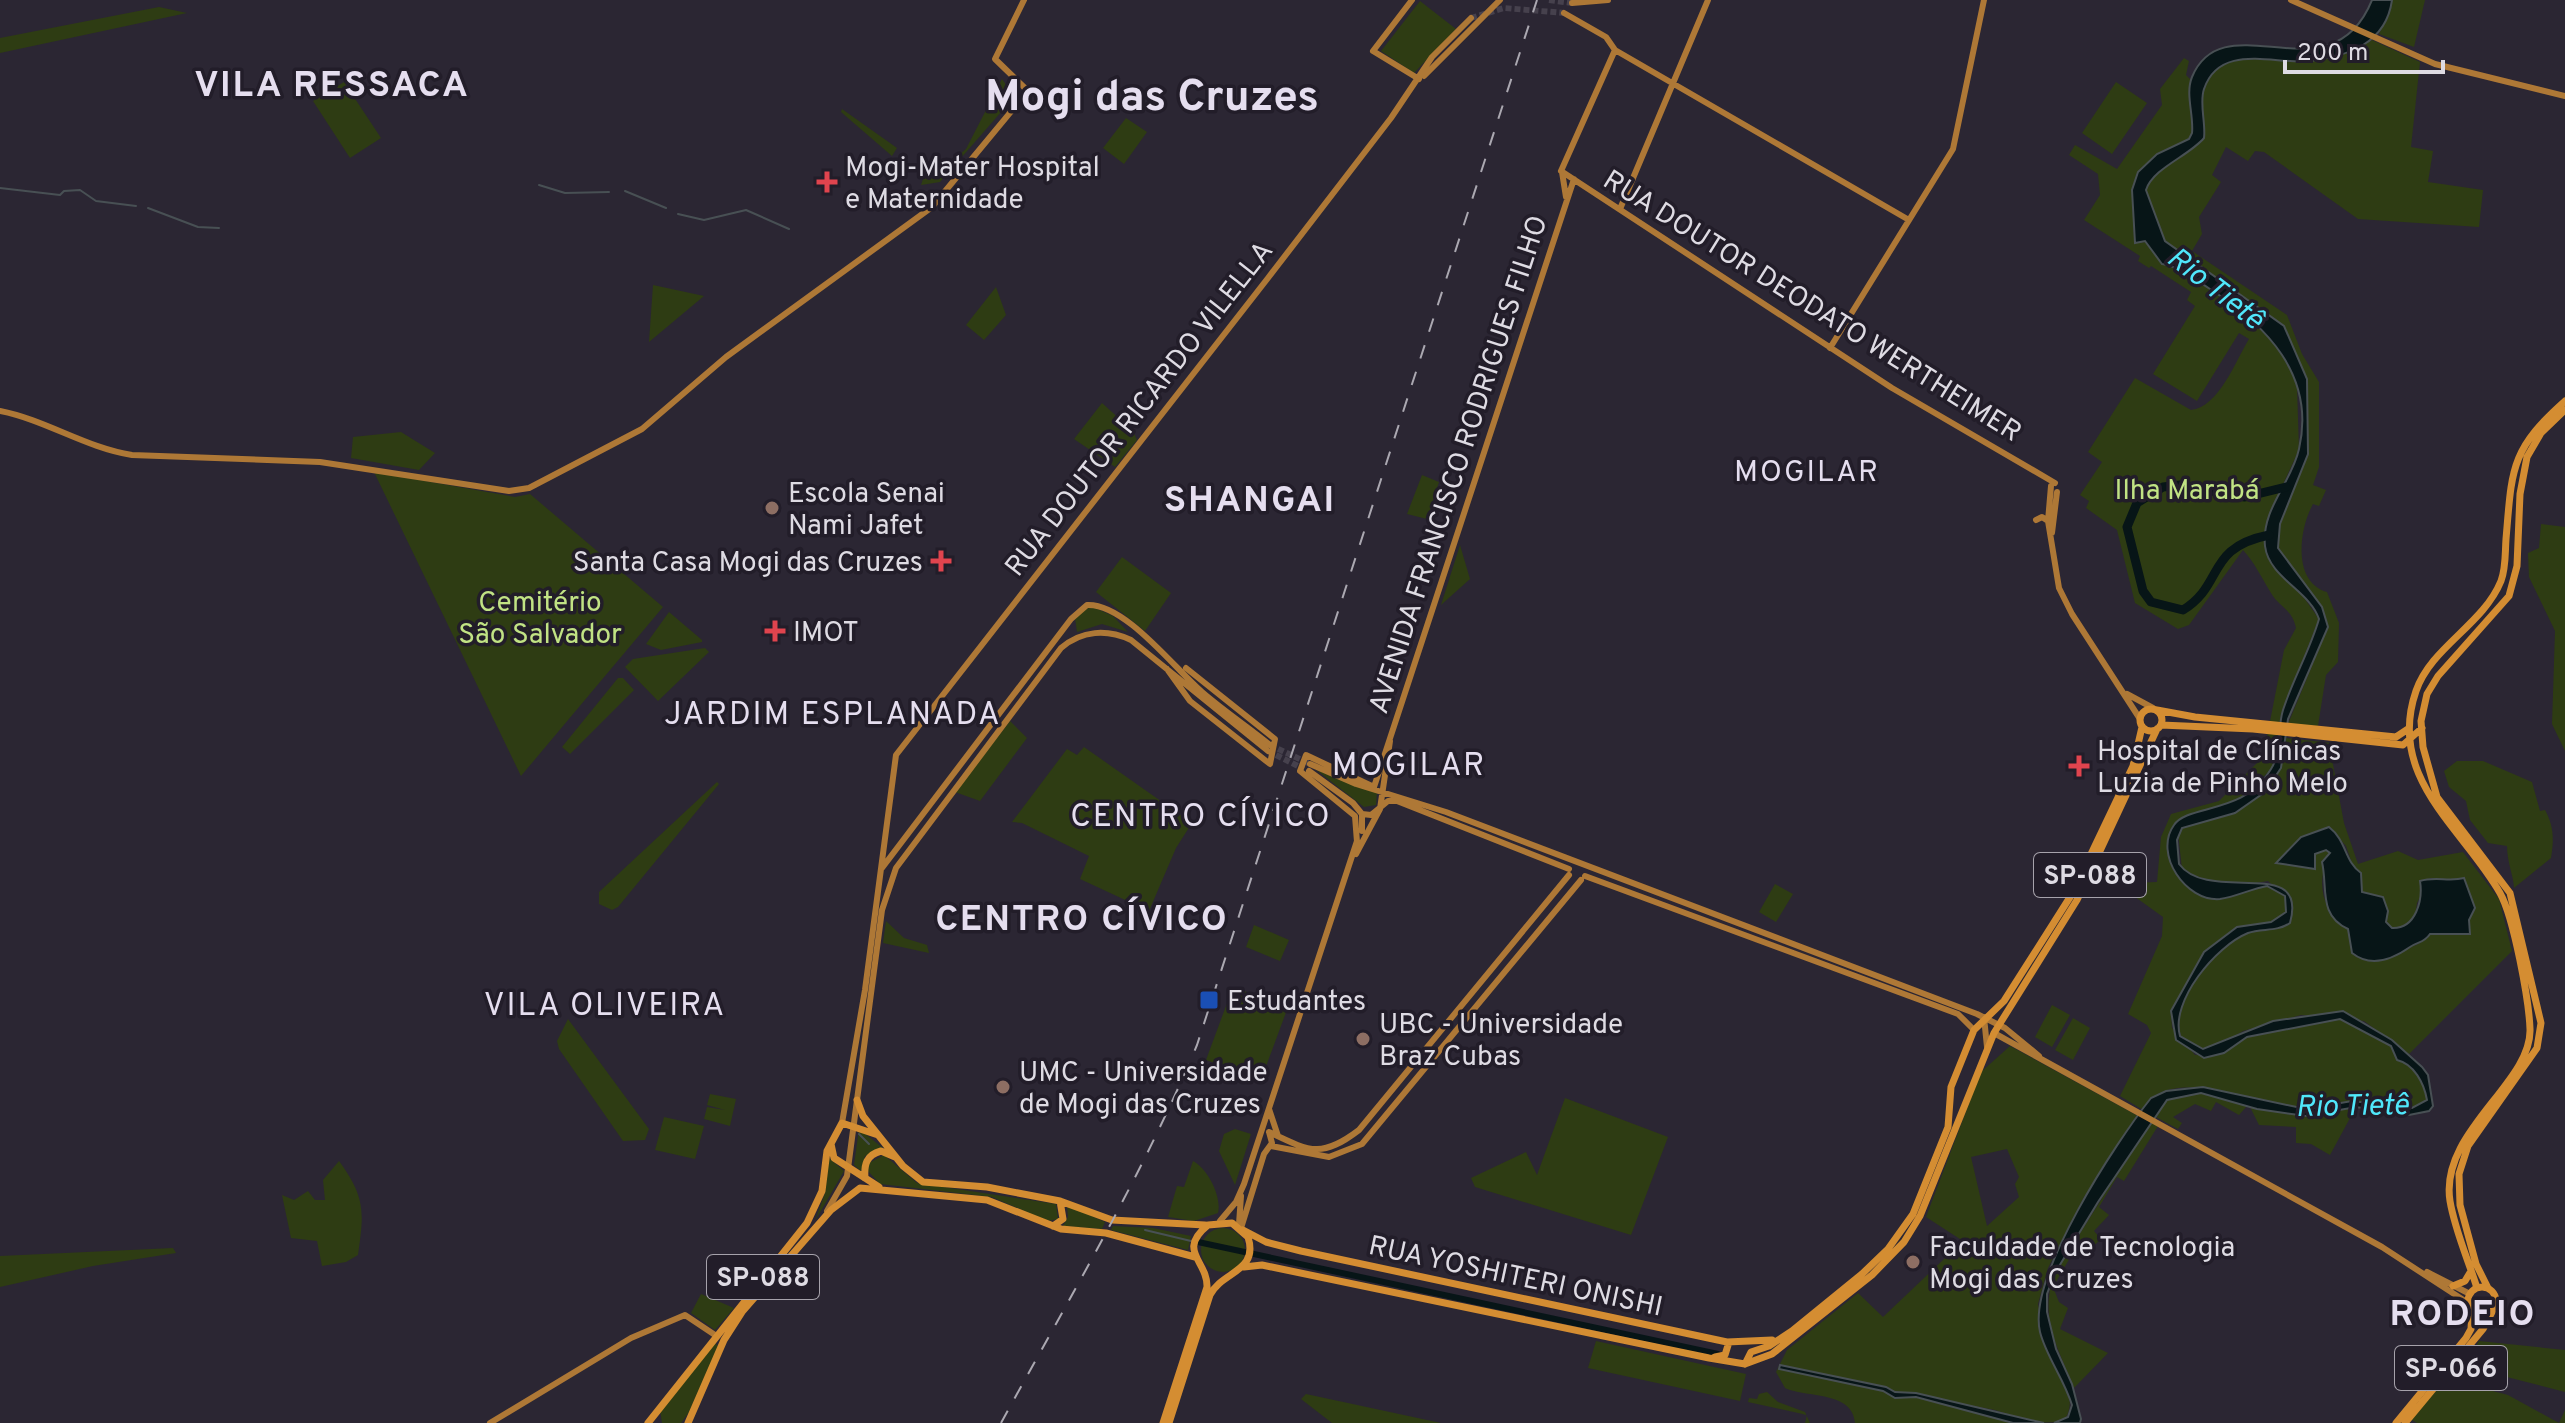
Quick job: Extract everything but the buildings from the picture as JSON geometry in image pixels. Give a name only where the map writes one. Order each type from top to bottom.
[{"type":"main road","points":[[0,411],[43,423],[108,450],[141,456],[320,462],[509,491],[529,488],[642,429],[726,357],[868,257],[932,207],[1028,91],[995,59],[1024,0]]},
{"type":"main road","points":[[1412,0],[1373,51],[1419,79]]},
{"type":"main road","points":[[1419,79],[1500,0]]},
{"type":"main road","points":[[1572,3],[1608,0]]},
{"type":"main road","points":[[1620,209],[1708,0]]},
{"type":"main road","points":[[1830,348],[1953,149],[1984,0]]},
{"type":"main road","points":[[2291,0],[2443,67],[2565,96]]},
{"type":"main road","points":[[1564,13],[1606,37],[1615,50],[1909,220]]},
{"type":"main road","points":[[1419,79],[1432,57],[1471,18]]},
{"type":"main road","points":[[1561,171],[1615,50]]},
{"type":"main road","points":[[1016,79],[1022,93],[1018,103]]},
{"type":"main road","name":"RUA DOUTOR RICARDO VILELLA","points":[[884,865],[893,763],[901,748],[1419,79]]},
{"type":"main road","name":"RUA DOUTOR DEODATO WERTHEIMER","points":[[1561,171],[1830,348],[1955,428],[2041,476],[2054,487]]},
{"type":"main road","name":"AVENIDA FRANCISCO RODRIGUES FILHO","points":[[1561,171],[1566,200]]},
{"type":"main road","name":"AVENIDA FRANCISCO RODRIGUES FILHO","points":[[1350,864],[1380,809],[1377,788],[1390,741],[1574,179]]},
{"type":"main road","points":[[2565,401],[2519,451],[2511,486],[2502,580],[2479,617],[2424,676],[2412,703],[2408,729],[2432,802],[2502,895],[2530,1021],[2530,1042],[2520,1061],[2457,1154],[2450,1199],[2471,1271],[2472,1299],[2480,1315],[2493,1310],[2495,1296],[2476,1264],[2460,1205],[2459,1174],[2468,1146],[2537,1048],[2540,1009],[2510,893],[2437,797],[2429,779],[2422,728],[2432,685],[2500,609],[2512,589],[2521,481],[2527,457],[2541,433],[2565,410]]},
{"type":"main road","points":[[2054,487],[2048,521],[2053,564],[2063,597],[2141,723],[2151,731],[2159,727],[2254,726]]},
{"type":"main road","points":[[2051,536],[2054,487]]},
{"type":"main road","points":[[2036,520],[2042,517],[2048,521]]},
{"type":"main road","name":"SP-088","points":[[648,1423],[813,1213],[822,1191],[824,1159],[842,1123],[884,865],[1071,619],[1083,607],[1103,605],[1166,655],[1201,691],[1269,748],[1197,696],[1166,666],[1124,637],[1103,632],[1080,637],[1068,642],[1052,659],[896,868],[885,896],[848,1167],[838,1195],[816,1226],[742,1312],[724,1340],[688,1423]]},
{"type":"main road","points":[[1071,619],[1073,631],[1080,637]]},
{"type":"main road","points":[[1166,655],[1275,739],[1270,764],[1190,701],[1166,666]]},
{"type":"main road","points":[[2124,692],[2155,709],[2254,726],[2403,745],[2422,728]]},
{"type":"main road","points":[[2141,723],[2143,712],[2155,709]]},
{"type":"main road","points":[[2155,709],[2162,718],[2159,727]]},
{"type":"main road","name":"SP-088","points":[[1974,1030],[2004,1001],[2072,894],[2133,766],[2141,723]]},
{"type":"main road","name":"SP-088","points":[[1999,1023],[2077,900],[2159,727]]},
{"type":"main road","points":[[2299,731],[2396,737],[2408,729]]},
{"type":"main road","points":[[1357,842],[1355,816],[1300,771],[1306,755],[1377,788],[1999,1023],[2039,1056]]},
{"type":"main road","points":[[1377,788],[1310,768],[1362,814],[1371,815],[1388,801],[1397,801],[1569,872],[1573,880],[1583,878],[1958,1014],[1974,1030],[1950,1094],[1948,1127],[1923,1192],[1906,1224],[1862,1274],[1782,1337],[1751,1352],[1745,1364]]},
{"type":"main road","name":"AVENIDA FRANCISCO RODRIGUES FILHO","points":[[1195,1257],[1195,1239],[1236,1202],[1265,1130],[1269,1107],[1357,842],[1362,814]]},
{"type":"main road","points":[[1265,1130],[1297,1146],[1322,1150],[1338,1145],[1368,1122],[1569,872],[1581,864]]},
{"type":"main road","points":[[1271,1146],[1329,1157],[1353,1150],[1377,1131],[1583,878],[1581,864]]},
{"type":"main road","points":[[884,865],[889,869],[896,868]]},
{"type":"main road","points":[[884,865],[885,896]]},
{"type":"main road","points":[[1480,986],[1492,990]]},
{"type":"main road","points":[[1480,986],[1485,999]]},
{"type":"main road","points":[[1984,1017],[1987,1047]]},
{"type":"main road","points":[[1745,1364],[1764,1359],[1781,1348],[1872,1275],[1904,1242],[1926,1204],[1999,1023]]},
{"type":"main road","points":[[1994,1033],[2154,1119],[2472,1299]]},
{"type":"main road","points":[[1959,1069],[1961,1086],[1967,1086],[1974,1079]]},
{"type":"main road","points":[[857,1100],[862,1114],[897,1158],[910,1174],[923,1182],[987,1187],[1060,1201],[1112,1220],[1194,1227],[1217,1222],[1241,1228],[1264,1154],[1271,1146]]},
{"type":"main road","points":[[1269,1107],[1278,1136]]},
{"type":"main road","points":[[1368,1122],[1377,1131]]},
{"type":"main road","points":[[842,1123],[880,1135]]},
{"type":"main road","points":[[1265,1130],[1271,1146]]},
{"type":"main road","points":[[831,1142],[832,1154],[881,1188]]},
{"type":"main road","points":[[865,1178],[865,1165],[871,1156],[881,1151],[897,1158]]},
{"type":"main road","name":"AVENIDA FRANCISCO RODRIGUES FILHO","points":[[1244,1184],[1241,1228],[1250,1244],[1244,1267]]},
{"type":"main road","points":[[816,1226],[855,1190],[881,1188],[997,1202],[1053,1226],[1106,1233],[1195,1257],[1204,1272],[1207,1287],[1163,1423]]},
{"type":"main road","points":[[1053,1226],[1063,1219],[1060,1201]]},
{"type":"main road","name":"RUA YOSHITERI ONISHI","points":[[1241,1228],[1266,1242],[1301,1251],[1729,1342],[1760,1343],[1782,1337]]},
{"type":"main road","name":"RUA YOSHITERI ONISHI","points":[[1244,1267],[1262,1265],[1745,1364]]},
{"type":"main road","points":[[1169,1423],[1210,1295],[1227,1277],[1244,1267]]},
{"type":"main road","points":[[2423,1271],[2472,1299]]},
{"type":"main road","points":[[2453,1286],[2465,1281],[2471,1271]]},
{"type":"main road","points":[[1204,1272],[1227,1277]]},
{"type":"main road","points":[[2472,1299],[2488,1288]]},
{"type":"main road","name":"SP-066","points":[[2396,1423],[2466,1338],[2471,1329],[2472,1299]]},
{"type":"main road","name":"SP-066","points":[[2405,1423],[2483,1329],[2493,1310]]},
{"type":"main road","points":[[490,1423],[500,1420],[631,1338],[685,1315],[724,1340]]},
{"type":"main road","points":[[1709,1358],[1724,1356],[1729,1342]]},
{"type":"main road","points":[[654,1416],[661,1423]]},
{"type":"green space","points":[[2392,0],[2425,0],[2414,47],[2379,34]]},
{"type":"green space","points":[[1420,1],[1456,29],[1414,73],[1381,51]]},
{"type":"green space","points":[[159,7],[187,13],[0,53],[0,38]]},
{"type":"green space","points":[[2372,40],[2420,62],[2411,147],[2433,151],[2428,182],[2483,190],[2479,227],[2358,219],[2264,152],[2255,151],[2248,161],[2226,147],[2212,175],[2221,182],[2199,217],[2202,234],[2192,251],[2287,315],[2302,354],[2319,382],[2319,467],[2313,485],[2326,490],[2319,506],[2313,504],[2308,515],[2302,554],[2308,578],[2327,592],[2339,623],[2338,662],[2326,675],[2318,726],[2288,724],[2328,627],[2278,548],[2280,524],[2308,454],[2307,379],[2284,326],[2165,241],[2146,190],[2155,175],[2204,138],[2204,89],[2211,75],[2221,66],[2248,58],[2316,60],[2341,54]]},
{"type":"green space","name":"Ilha Marabá","points":[[2184,58],[2189,61],[2186,75],[2191,80],[2192,132],[2189,139],[2157,154],[2132,190],[2134,238],[2136,243],[2147,242],[2162,264],[2175,266],[2238,306],[2259,324],[2287,357],[2297,387],[2299,450],[2271,510],[2264,541],[2319,619],[2281,714],[2272,768],[2241,800],[2183,817],[2174,824],[2169,858],[2184,884],[2267,886],[2285,897],[2286,912],[2271,922],[2237,927],[2199,960],[2171,1011],[2172,1028],[2195,1055],[2224,1053],[2247,1037],[2276,1029],[2340,1019],[2392,1046],[2397,1060],[2413,1070],[2421,1081],[2427,1100],[2411,1107],[2350,1101],[2307,1109],[2289,1108],[2195,1088],[2174,1089],[2156,1095],[2143,1110],[2120,1096],[2151,1033],[2147,1025],[2128,1014],[2162,936],[2163,917],[2131,894],[2130,883],[2157,882],[2161,837],[2171,814],[2219,801],[2263,757],[2284,650],[2296,628],[2292,617],[2274,598],[2243,550],[2189,625],[2178,629],[2135,603],[2117,530],[2086,508],[2089,501],[2080,495],[2102,462],[2088,452],[2135,378],[2191,410],[2201,407],[2218,392],[2249,339],[2239,333],[2197,401],[2153,374],[2195,306],[2187,300],[2191,292],[2138,261],[2140,256],[2084,220],[2100,195],[2098,174],[2069,155],[2075,145],[2117,169],[2162,105],[2160,89]]},
{"type":"green space","points":[[1002,79],[1014,96],[1009,103],[940,182],[921,185],[924,176],[945,167],[966,149]]},
{"type":"green space","points":[[344,82],[381,138],[350,158],[313,101]]},
{"type":"green space","points":[[2116,82],[2147,103],[2112,154],[2082,133]]},
{"type":"green space","points":[[842,109],[897,148],[892,156],[841,112]]},
{"type":"green space","points":[[1126,118],[1147,132],[1124,164],[1103,148]]},
{"type":"green space","points":[[653,285],[704,296],[649,342]]},
{"type":"green space","points":[[996,287],[1006,315],[984,340],[966,325]]},
{"type":"green space","points":[[1102,403],[1133,431],[1137,440],[1115,467],[1074,439]]},
{"type":"green space","points":[[401,432],[435,453],[419,470],[351,458],[353,437]]},
{"type":"green space","name":"Cemitério São Salvador","points":[[374,472],[515,497],[530,494],[663,607],[521,776]]},
{"type":"green space","points":[[1422,475],[1439,482],[1427,519],[1407,514]]},
{"type":"green space","points":[[2541,524],[2565,527],[2565,751],[2552,724],[2555,631],[2529,577],[2528,553],[2539,548]]},
{"type":"green space","points":[[1460,545],[1470,579],[1441,605]]},
{"type":"green space","points":[[1122,557],[1171,593],[1145,631],[1096,592]]},
{"type":"green space","points":[[1093,607],[1113,616],[1128,632],[1102,624],[1077,632],[1075,618],[1084,609]]},
{"type":"green space","points":[[669,612],[702,642],[661,650],[646,644]]},
{"type":"green space","points":[[705,648],[709,652],[658,701],[625,667],[633,659]]},
{"type":"green space","points":[[618,678],[623,678],[634,690],[570,754],[562,747]]},
{"type":"green space","points":[[1010,721],[1027,738],[980,801],[955,792]]},
{"type":"green space","points":[[2286,738],[2341,744],[2332,759],[2344,823],[2358,864],[2398,851],[2418,860],[2463,852],[2499,899],[2512,951],[2409,1054],[2364,1021],[2301,1015],[2243,1031],[2220,1045],[2203,1049],[2181,1036],[2179,1022],[2182,1007],[2187,993],[2206,965],[2242,936],[2284,926],[2292,903],[2268,881],[2224,883],[2182,869],[2178,833],[2190,824],[2239,807],[2261,794],[2270,784],[2282,757]],"holes":[[[2329,827],[2346,846],[2362,892],[2383,903],[2388,911],[2387,922],[2392,928],[2400,928],[2415,917],[2417,903],[2430,878],[2449,882],[2469,920],[2470,934],[2430,934],[2416,945],[2406,948],[2352,953],[2348,929],[2331,913],[2323,894],[2323,874],[2330,853],[2326,850],[2315,854],[2314,869],[2285,863],[2295,843]]]},
{"type":"green space","points":[[1084,747],[1192,823],[1176,848],[1149,911],[1080,879],[1089,856],[1022,823],[1012,822],[1067,749],[1077,755]]},
{"type":"green space","points":[[2457,761],[2483,761],[2532,782],[2540,811],[2545,810],[2548,816],[2553,845],[2551,858],[2514,888],[2507,846],[2488,843],[2470,820],[2466,801],[2449,787],[2444,771]]},
{"type":"green space","points":[[1315,769],[1377,792],[1376,805],[1364,807]]},
{"type":"green space","points":[[717,782],[719,784],[618,907],[612,910],[599,904],[599,892]]},
{"type":"green space","points":[[1775,884],[1793,894],[1776,922],[1759,912]]},
{"type":"green space","points":[[886,921],[904,938],[927,945],[929,953],[883,943]]},
{"type":"green space","points":[[1254,925],[1289,940],[1280,961],[1246,947]]},
{"type":"green space","points":[[1233,987],[1288,1007],[1261,1080],[1206,1060]]},
{"type":"green space","points":[[2052,1005],[2070,1015],[2052,1047],[2035,1037]]},
{"type":"green space","points":[[2073,1018],[2090,1028],[2073,1060],[2055,1050]]},
{"type":"green space","points":[[568,1019],[649,1129],[645,1140],[623,1141],[559,1049],[557,1041]]},
{"type":"green space","points":[[2010,1046],[2140,1117],[2084,1197],[2048,1268],[2038,1304],[2050,1358],[2061,1372],[2068,1390],[2067,1416],[2062,1422],[2015,1423],[2020,1418],[1995,1410],[1779,1369],[1883,1391],[1895,1398],[1916,1397],[2013,1423],[1855,1423],[1846,1405],[1828,1397],[1785,1388],[1776,1372],[1787,1350],[1858,1293],[1883,1317],[1963,1241],[1926,1217],[1981,1072]],"holes":[[[2007,1149],[2019,1177],[2015,1184],[2019,1197],[1987,1226],[1971,1157]]]},
{"type":"green space","points":[[2201,1093],[2247,1106],[2239,1115],[2216,1102],[2211,1111],[2195,1104],[2173,1117],[2182,1123],[2178,1129],[2154,1116],[2167,1100]]},
{"type":"green space","points":[[710,1094],[736,1099],[730,1126],[704,1119],[707,1107],[725,1110],[707,1105]]},
{"type":"green space","points":[[1565,1098],[1668,1137],[1631,1235],[1475,1187],[1471,1178],[1526,1152],[1537,1175]]},
{"type":"green space","points":[[2250,1107],[2305,1116],[2356,1107],[2330,1155],[2311,1144],[2296,1143],[2296,1127],[2259,1125]]},
{"type":"green space","points":[[664,1117],[704,1126],[695,1159],[655,1150]]},
{"type":"green space","points":[[2150,1122],[2158,1126],[2124,1181],[2117,1177],[2099,1207],[2109,1215],[2094,1231],[2101,1239],[2083,1256],[2074,1251],[2053,1287],[2059,1302],[2068,1308],[2060,1329],[2108,1353],[2074,1388],[2052,1332],[2050,1289],[2055,1273]]},
{"type":"green space","points":[[859,1129],[883,1148],[865,1156],[861,1171],[854,1165]]},
{"type":"green space","points":[[1235,1129],[1251,1134],[1235,1185],[1219,1151],[1224,1134]]},
{"type":"green space","points":[[884,1155],[917,1183],[1056,1204],[1058,1219],[1048,1221],[992,1197],[880,1184],[868,1171],[869,1163]]},
{"type":"green space","points":[[829,1158],[844,1171],[815,1221],[825,1193]]},
{"type":"green space","points":[[339,1161],[354,1185],[361,1206],[358,1255],[346,1262],[322,1266],[317,1241],[291,1238],[282,1195],[294,1200],[308,1191],[315,1200],[325,1200],[323,1180]]},
{"type":"green space","points":[[1193,1161],[1213,1184],[1218,1213],[1194,1221],[1168,1217],[1177,1186],[1184,1187]]},
{"type":"green space","points":[[1067,1205],[1105,1222],[1102,1229],[1063,1226],[1068,1217]]},
{"type":"green space","points":[[1113,1226],[1153,1228],[1191,1236],[1188,1250],[1111,1230]]},
{"type":"green space","points":[[1223,1228],[1239,1234],[1245,1250],[1239,1266],[1223,1272],[1207,1266],[1201,1250],[1207,1234]]},
{"type":"green space","points":[[173,1248],[176,1253],[93,1266],[0,1287],[0,1256]]},
{"type":"green space","points":[[701,1294],[734,1308],[715,1330],[691,1313]]},
{"type":"green space","points":[[713,1341],[718,1346],[689,1412],[681,1423],[662,1423],[660,1410]]},
{"type":"green space","points":[[1596,1341],[1746,1374],[1740,1401],[1588,1368]]},
{"type":"green space","points":[[2479,1341],[2565,1350],[2565,1392],[2464,1366]]},
{"type":"green space","points":[[2447,1379],[2508,1395],[2559,1423],[2417,1423],[2410,1419]]},
{"type":"green space","points":[[1767,1392],[1778,1402],[1806,1415],[1748,1402],[1749,1398],[1757,1399],[1759,1394]]},
{"type":"green space","points":[[1306,1394],[1441,1423],[1332,1423],[1301,1399]]},
{"type":"water","name":"Rio Tietê","points":[[2372,0],[2392,0],[2388,15],[2374,37],[2352,51],[2310,61],[2250,59],[2222,65],[2212,74],[2204,89],[2204,138],[2156,175],[2146,190],[2165,241],[2284,326],[2307,379],[2308,454],[2280,524],[2278,548],[2322,607],[2328,627],[2288,719],[2281,768],[2265,792],[2235,813],[2182,828],[2177,840],[2179,864],[2193,875],[2212,881],[2271,885],[2285,890],[2292,902],[2290,923],[2280,928],[2248,933],[2222,950],[2189,991],[2179,1022],[2180,1036],[2203,1049],[2273,1021],[2343,1011],[2392,1040],[2422,1067],[2428,1075],[2433,1106],[2429,1111],[2409,1115],[2356,1107],[2306,1116],[2257,1109],[2201,1093],[2167,1100],[2098,1202],[2055,1273],[2047,1294],[2047,1312],[2056,1349],[2072,1384],[2081,1419],[2080,1423],[2054,1423],[2068,1417],[2072,1405],[2040,1332],[2040,1308],[2047,1278],[2060,1245],[2097,1177],[2151,1098],[2166,1091],[2203,1087],[2306,1109],[2352,1101],[2412,1108],[2427,1100],[2417,1075],[2397,1060],[2391,1046],[2340,1019],[2247,1037],[2224,1053],[2204,1058],[2176,1040],[2171,1011],[2204,952],[2237,927],[2271,922],[2286,912],[2285,896],[2267,886],[2220,899],[2196,893],[2185,885],[2170,862],[2169,837],[2181,818],[2247,794],[2260,784],[2271,769],[2277,755],[2283,710],[2319,619],[2307,600],[2274,567],[2265,546],[2272,508],[2299,449],[2302,422],[2300,398],[2293,375],[2267,336],[2231,303],[2193,277],[2162,264],[2145,241],[2135,243],[2132,190],[2138,172],[2157,154],[2189,139],[2192,133],[2190,84],[2207,56],[2228,47],[2305,48],[2331,44],[2354,29]]},
{"type":"water","points":[[2329,827],[2339,838],[2351,863],[2361,873],[2362,892],[2383,897],[2388,911],[2386,922],[2392,928],[2407,924],[2412,919],[2419,904],[2420,881],[2464,878],[2475,908],[2469,920],[2470,934],[2430,934],[2382,960],[2367,960],[2352,953],[2348,929],[2332,916],[2326,900],[2322,862],[2330,853],[2326,850],[2315,854],[2315,869],[2276,863],[2301,837]]},
{"type":"water","points":[[1780,1365],[2044,1423],[2013,1423],[1916,1397],[1895,1398],[1883,1391],[1779,1369]]},
{"type":"waterway","points":[[539,185],[565,193],[609,192]]},
{"type":"waterway","points":[[0,188],[60,195],[64,191],[80,190],[96,201],[136,206]]},
{"type":"waterway","points":[[625,191],[666,208]]},
{"type":"waterway","points":[[148,208],[198,227],[219,228]]},
{"type":"waterway","points":[[678,214],[704,220],[746,210],[789,229]]},
{"type":"waterway","points":[[2269,535],[2234,549],[2196,600],[2183,610],[2151,602],[2143,591],[2127,527],[2137,503],[2163,487],[2180,485],[2245,497],[2286,487]]},
{"type":"waterway","points":[[859,1134],[869,1144]]},
{"type":"waterway","points":[[1145,1230],[1191,1241]]},
{"type":"waterway","points":[[1198,1242],[1718,1354]]},
{"type":"tunnel","points":[[1549,0],[1572,3]]},
{"type":"tunnel","points":[[1471,18],[1504,8],[1564,13]]},
{"type":"tunnel","points":[[1270,745],[1310,764]]},
{"type":"tunnel","points":[[1268,751],[1304,769]]},
{"type":"railway","points":[[1001,1423],[1129,1189],[1197,1045],[1537,0]]},
{"type":"place","name":"Mogi-Mater Hospital e Maternidade","points":[[827,182]]},
{"type":"place","name":"Escola Senai Nami Jafet","points":[[772,508]]},
{"type":"place","name":"Santa Casa Mogi das Cruzes","points":[[941,561]]},
{"type":"place","name":"IMOT","points":[[775,631]]},
{"type":"place","name":"Hospital de Clínicas Luzia de Pinho Melo","points":[[2079,766]]},
{"type":"place","name":"Estudantes","points":[[1209,1000]]},
{"type":"place","name":"UBC - Universidade Braz Cubas","points":[[1363,1039]]},
{"type":"place","name":"UMC - Universidade de Mogi das Cruzes","points":[[1003,1087]]},
{"type":"place","name":"Faculdade de Tecnologia Mogi das Cruzes","points":[[1913,1262]]},
{"type":"district","name":"VILA RESSACA","points":[[332,83]]},
{"type":"district","name":"Mogi das Cruzes","points":[[1152,95]]},
{"type":"district","name":"MOGILAR","points":[[1807,471]]},
{"type":"district","name":"SHANGAI","points":[[1250,498]]},
{"type":"district","name":"JARDIM ESPLANADA","points":[[833,713]]},
{"type":"district","name":"MOGILAR","points":[[1409,764]]},
{"type":"district","name":"CENTRO CÍVICO","points":[[1201,815]]},
{"type":"district","name":"CENTRO CÍVICO","points":[[1082,917]]},
{"type":"district","name":"VILA OLIVEIRA","points":[[605,1004]]},
{"type":"district","name":"RODEIO","points":[[2463,1312]]}]
